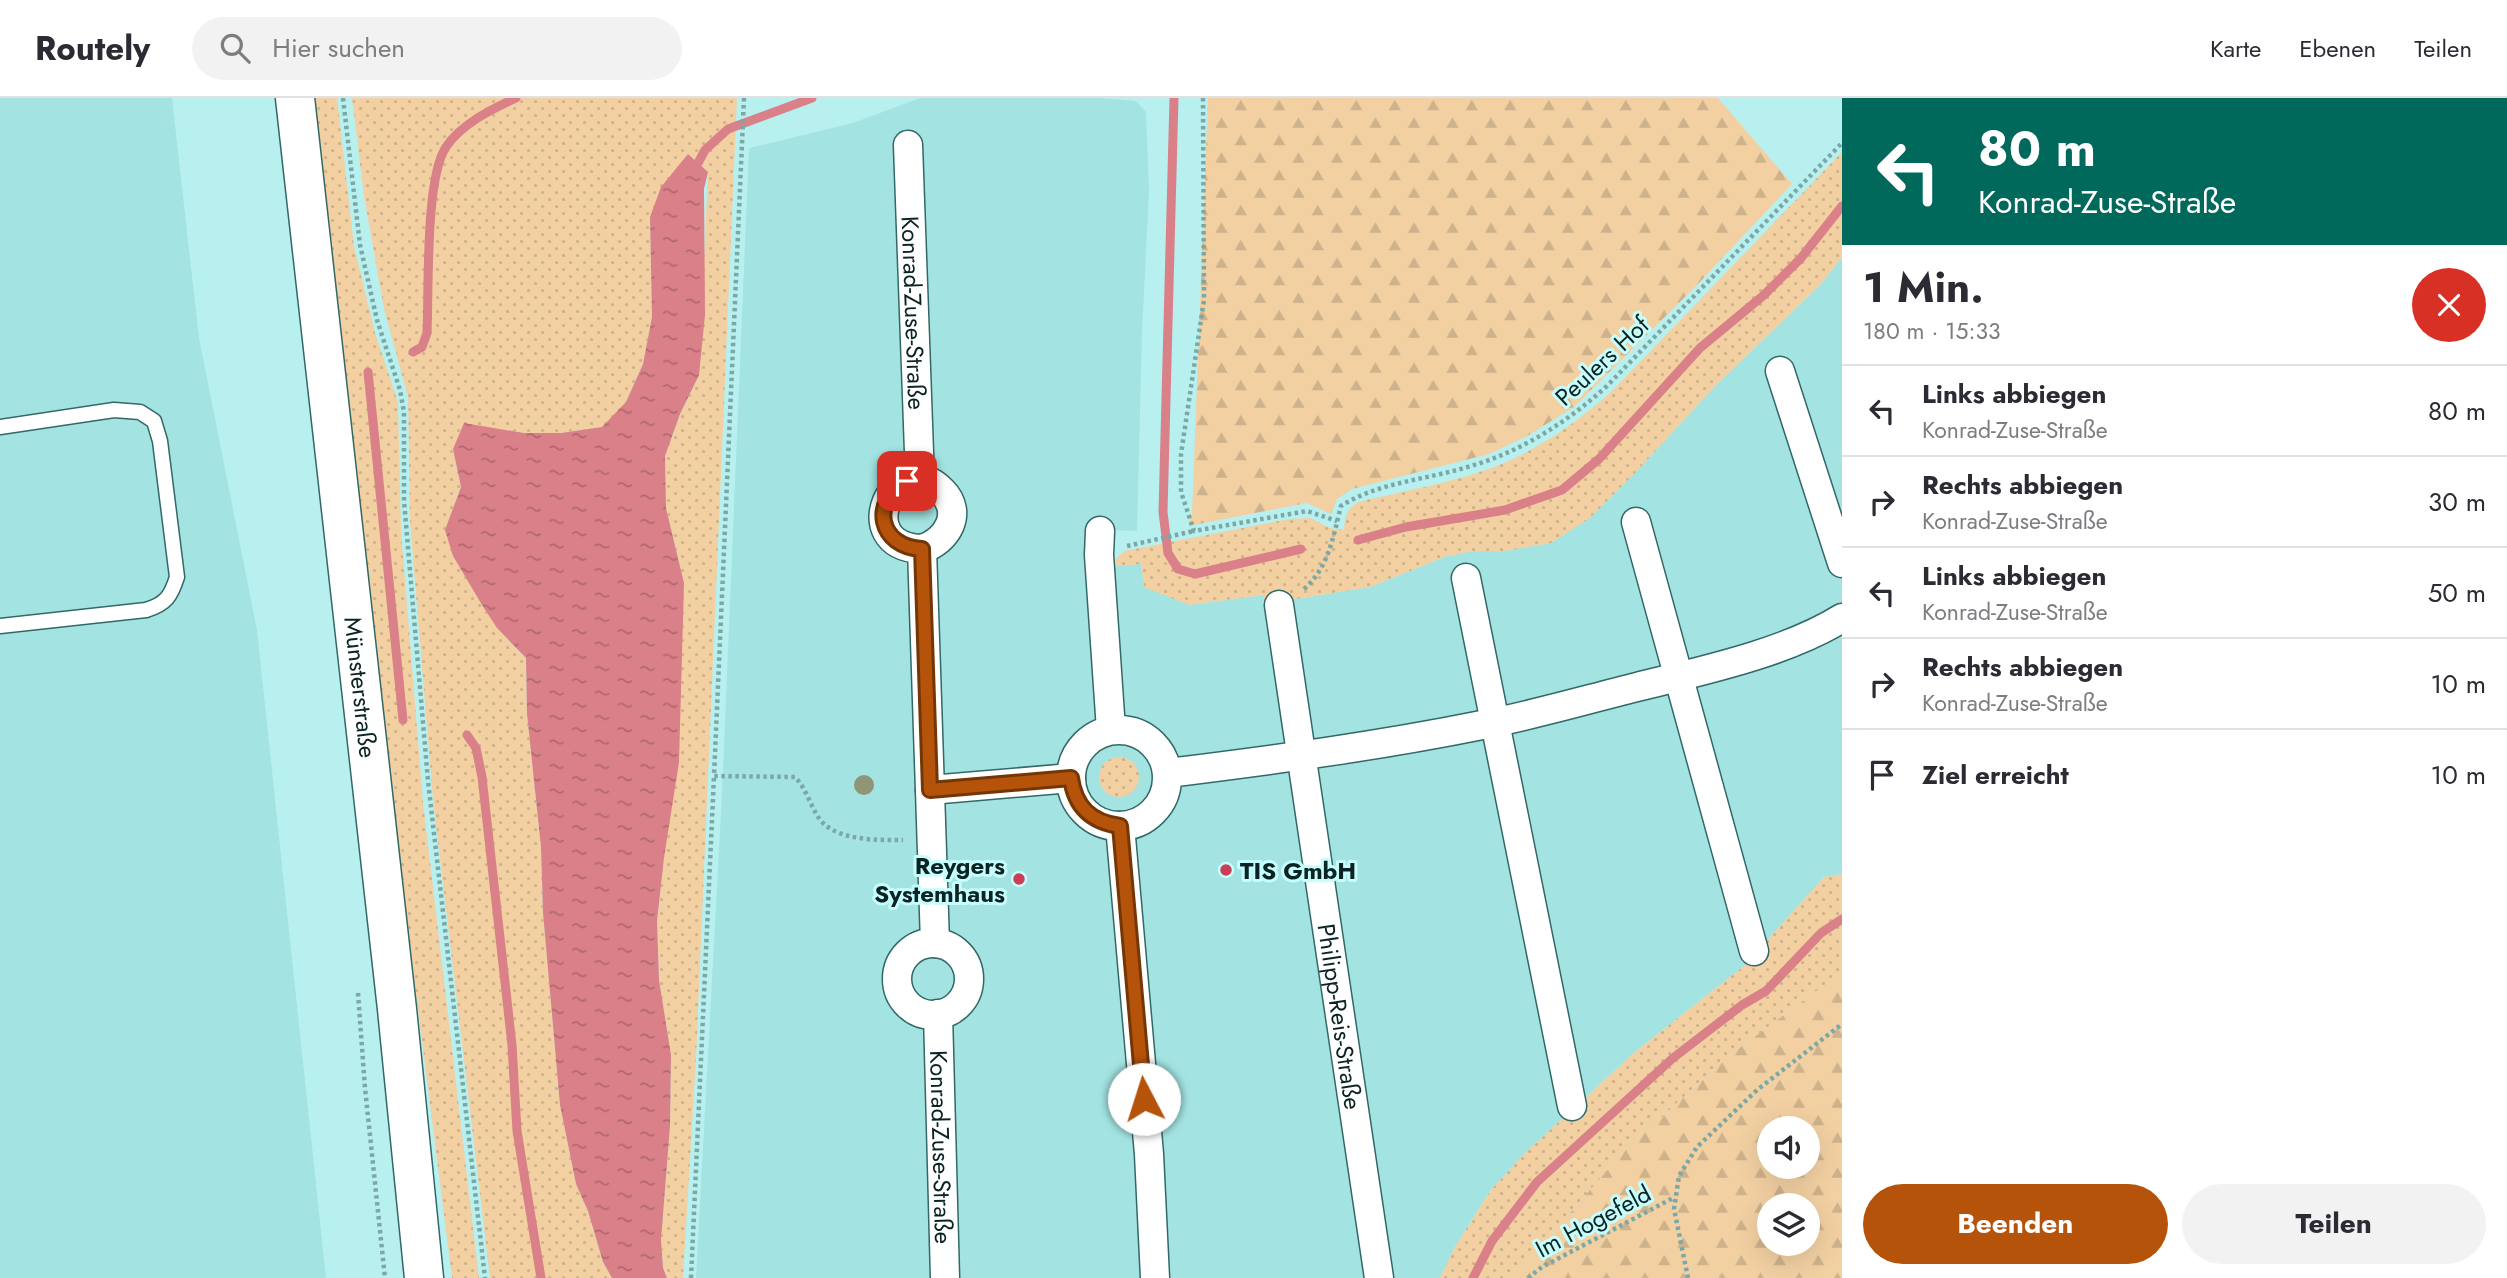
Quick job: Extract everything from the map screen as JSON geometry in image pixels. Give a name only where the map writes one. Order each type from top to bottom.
[{"type":"main road","name":"Münsterstraße","points":[[295,98],[397,1009],[424,1278]]},
{"type":"street","name":"Konrad-Zuse-Straße","points":[[908,145],[920,480]]},
{"type":"street","points":[[1780,371],[1842,563]]},
{"type":"street","points":[[907,481],[930,482],[947,495],[951,505],[950,526],[944,537],[934,545],[922,549],[899,543],[890,535],[884,523],[883,510],[887,498],[896,487],[907,481]]},
{"type":"street","points":[[1636,522],[1754,951]]},
{"type":"street","points":[[1100,531],[1099,555],[1111,730]]},
{"type":"street","points":[[922,549],[935,943]]},
{"type":"street","points":[[1466,579],[1572,1106]]},
{"type":"street","name":"Philipp-Reis-Straße","points":[[1279,604],[1379,1278]]},
{"type":"street","points":[[1168,773],[1301,756],[1494,722],[1678,677],[1791,644],[1842,618]]},
{"type":"street","points":[[1111,730],[1137,732],[1149,739],[1165,760],[1168,773],[1167,789],[1150,816],[1136,824],[1120,826],[1098,821],[1080,807],[1073,793],[1071,778],[1074,761],[1082,747],[1095,736],[1111,730]]},
{"type":"street","points":[[930,790],[1071,778]]},
{"type":"street","points":[[1120,826],[1149,1154],[1155,1278]]},
{"type":"street","name":"Konrad-Zuse-Straße","points":[[935,943],[947,946],[958,953],[969,975],[964,996],[948,1011],[938,1014],[914,1010],[904,1000],[898,988],[897,975],[901,962],[910,951],[921,945],[935,943]]},
{"type":"street","name":"Konrad-Zuse-Straße","points":[[938,1014],[945,1278]]},
{"type":"lane","points":[[0,427],[114,410],[140,412],[154,421],[160,441],[177,576],[172,594],[162,606],[0,626]]},
{"type":"path","points":[[343,98],[360,245],[377,320],[400,390],[404,412],[404,501],[428,781],[485,1278]]},
{"type":"path","points":[[1192,531],[1181,492],[1181,454],[1204,300],[1203,98]]},
{"type":"path","points":[[691,1278],[744,99]]},
{"type":"path","name":"Peulers Hof","points":[[1337,521],[1341,506],[1360,493],[1466,468],[1532,442],[1579,412],[1842,143]]},
{"type":"path","points":[[1144,541],[1307,511],[1337,521],[1326,563],[1314,580],[1295,597],[1279,604]]},
{"type":"path","points":[[714,776],[795,777],[804,787],[823,824],[855,839],[932,840]]},
{"type":"path","points":[[1688,1278],[1674,1209],[1679,1176],[1698,1147],[1756,1090],[1842,1024]]},
{"type":"path","name":"Im Hogefeld","points":[[1528,1278],[1542,1267],[1676,1196]]},
{"type":"shaded area","points":[[0,98],[172,98],[199,338],[257,630],[326,1278],[0,1278]]},
{"type":"shaded area","points":[[920,98],[1101,98],[1136,101],[1146,112],[1149,192],[1137,531],[1088,529],[1115,589],[1115,566],[1141,564],[1189,605],[1263,595],[1264,604],[1370,587],[1447,556],[1473,551],[1504,551],[1590,518],[1716,385],[1820,285],[1842,257],[1842,874],[1824,877],[1745,965],[1635,1052],[1525,1153],[1490,1191],[1455,1247],[1440,1278],[696,1278],[722,793],[749,148],[853,123]]},
{"type":"green space","points":[[314,98],[337,98],[354,246],[375,333],[398,402],[401,531],[423,802],[479,1278],[452,1278],[393,812]]},
{"type":"green space","points":[[352,98],[737,98],[696,1058],[683,1278],[667,1278],[663,1268],[661,1240],[670,1126],[671,1055],[659,980],[657,921],[684,583],[666,508],[665,456],[680,414],[699,375],[708,172],[687,154],[650,217],[652,317],[643,364],[626,402],[603,427],[561,433],[524,433],[464,424],[453,449],[461,487],[455,503],[453,556],[497,628],[526,658],[527,714],[541,847],[543,913],[560,1105],[576,1184],[588,1211],[603,1262],[612,1278],[490,1278],[433,800],[410,521],[408,397],[384,309],[364,196]]},
{"type":"green space","points":[[1208,98],[1718,98],[1792,184],[1697,285],[1574,407],[1529,435],[1489,454],[1352,489],[1337,499],[1331,514],[1307,503],[1188,526],[1192,513]]},
{"type":"green space","points":[[1842,152],[1842,257],[1820,285],[1716,385],[1590,518],[1551,543],[1504,551],[1473,551],[1447,556],[1370,587],[1263,604],[1263,595],[1189,605],[1144,587],[1141,564],[1115,566],[1113,562],[1124,551],[1289,519],[1310,518],[1330,528],[1344,530],[1347,514],[1358,502],[1478,473],[1541,444],[1611,392]]},
{"type":"green space","points":[[1119,757],[1127,758],[1133,763],[1138,769],[1138,785],[1133,791],[1127,796],[1119,797],[1111,796],[1105,791],[1100,785],[1099,777],[1100,769],[1105,763],[1111,758]]},
{"type":"green space","points":[[1842,874],[1842,972],[1730,1055],[1626,1149],[1513,1278],[1440,1278],[1455,1247],[1490,1191],[1525,1153],[1635,1052],[1745,965],[1824,877]]},
{"type":"green space","points":[[1842,972],[1842,1278],[1513,1278],[1626,1149],[1730,1055]]},
{"type":"water","points":[[688,154],[708,172],[704,189],[705,315],[699,375],[680,414],[665,456],[666,508],[684,583],[679,762],[657,921],[659,980],[671,1055],[670,1126],[661,1240],[663,1268],[667,1278],[612,1278],[603,1262],[588,1211],[576,1184],[560,1105],[543,913],[541,847],[527,714],[526,658],[497,628],[482,605],[453,556],[445,530],[461,487],[453,449],[464,423],[524,433],[561,433],[602,427],[626,402],[643,364],[652,317],[650,217],[661,187]]},
{"type":"waterway","points":[[413,352],[422,347],[427,333],[431,208],[439,162],[452,139],[468,124],[516,98]]},
{"type":"waterway","points":[[698,163],[705,150],[728,129],[812,98]]},
{"type":"waterway","points":[[1174,98],[1163,512],[1168,553],[1178,569],[1195,574],[1301,549]]},
{"type":"waterway","points":[[1358,540],[1406,527],[1505,510],[1562,490],[1599,459],[1700,348],[1764,295],[1801,258],[1842,206]]},
{"type":"waterway","points":[[368,372],[403,720]]},
{"type":"waterway","points":[[467,735],[476,748],[482,777],[512,1045],[517,1131],[541,1278]]},
{"type":"waterway","points":[[1473,1278],[1492,1241],[1537,1182],[1673,1058],[1742,1005],[1766,991],[1821,933],[1842,919]]},
{"type":"place","name":"TIS GmbH","points":[[1226,870]]},
{"type":"place","name":"Reygers Systemhaus","points":[[1019,879]]},
{"type":"route","points":[[907,481],[896,487],[887,498],[883,510],[884,523],[890,535],[910,548],[922,549],[930,790],[1071,778],[1073,793],[1080,807],[1105,824],[1120,826],[1144,1099]]}]
